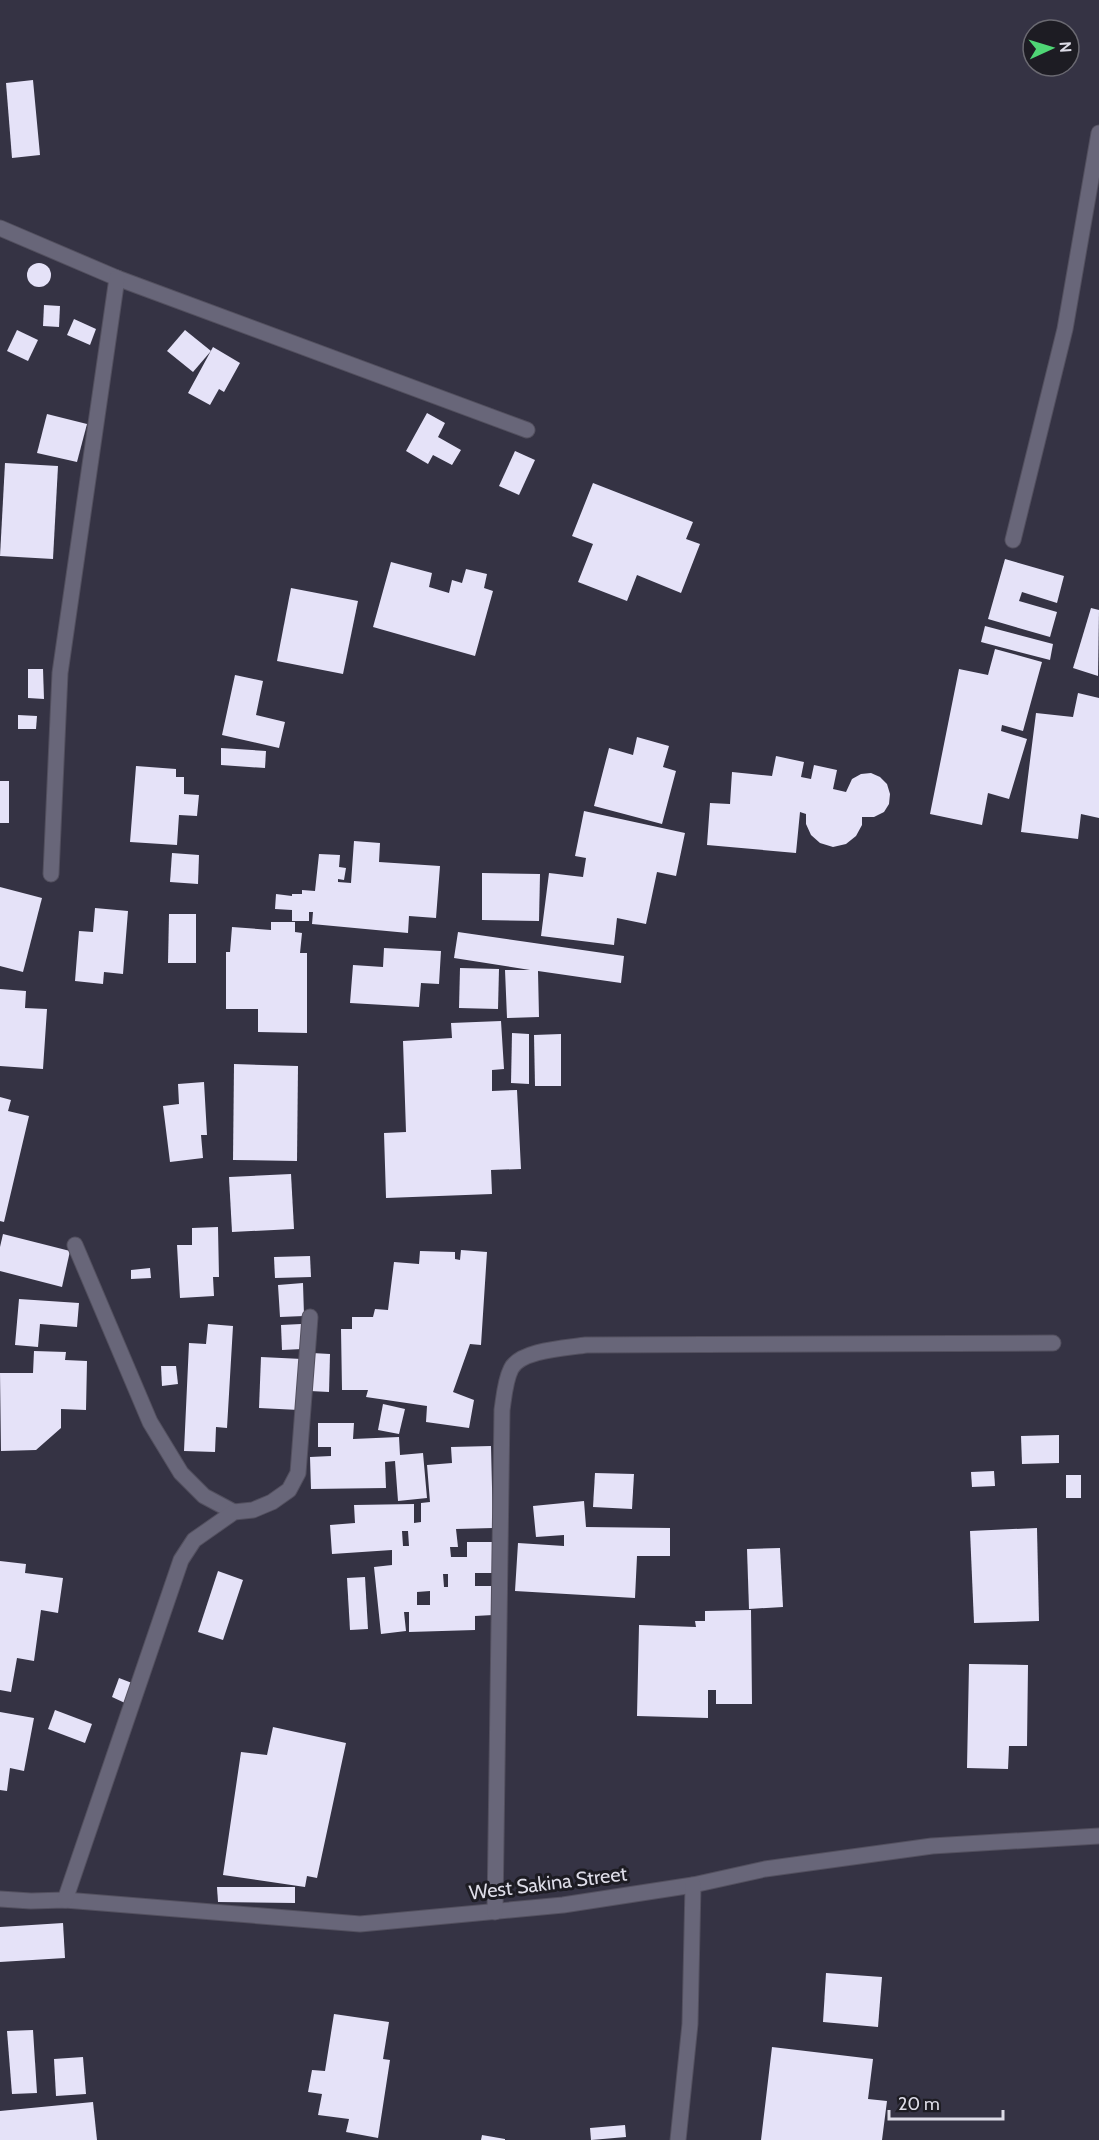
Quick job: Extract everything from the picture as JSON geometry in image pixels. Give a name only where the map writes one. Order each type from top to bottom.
[{"type":"street","points":[[1013,540],[1065,329],[1099,133]]},
{"type":"street","points":[[0,228],[117,278],[527,430]]},
{"type":"street","points":[[51,874],[60,674],[117,278]]},
{"type":"street","points":[[75,1245],[150,1422],[182,1473],[204,1496],[234,1512]]},
{"type":"street","points":[[65,1900],[181,1560],[194,1540],[234,1512],[253,1510],[272,1502],[289,1490],[298,1473],[310,1317]]},
{"type":"street","points":[[495,1912],[502,1410],[507,1381],[515,1363],[529,1355],[586,1344],[1053,1343]]},
{"type":"street","name":"West Sakina Street","points":[[0,1899],[31,1902],[65,1900],[360,1924],[562,1905],[693,1885],[765,1869],[932,1846],[1099,1836]]},
{"type":"street","points":[[678,2140],[690,2024],[693,1885]]},
{"type":"building","points":[[33,80],[40,155],[12,158],[6,83]]},
{"type":"building","points":[[39,263],[47,267],[51,275],[47,283],[39,287],[31,283],[27,275],[31,267]]},
{"type":"building","points":[[44,305],[60,306],[59,327],[43,326]]},
{"type":"building","points":[[74,319],[96,329],[90,345],[67,335]]},
{"type":"building","points":[[17,330],[38,340],[28,361],[7,351]]},
{"type":"building","points":[[185,330],[211,351],[193,372],[167,351]]},
{"type":"building","points":[[213,347],[240,363],[224,392],[219,389],[210,405],[188,393]]},
{"type":"building","points":[[427,413],[445,423],[438,437],[461,450],[452,465],[433,455],[428,464],[406,451]]},
{"type":"building","points":[[47,414],[87,424],[77,462],[37,453]]},
{"type":"building","points":[[515,451],[535,460],[519,495],[499,486]]},
{"type":"building","points":[[5,463],[58,466],[53,559],[0,556]]},
{"type":"building","points":[[593,483],[693,522],[686,539],[700,544],[681,593],[637,575],[627,601],[578,582],[593,544],[572,536]]},
{"type":"building","points":[[1005,559],[1064,576],[1057,603],[1022,592],[1019,601],[1057,612],[1050,637],[988,619]]},
{"type":"building","points":[[391,562],[432,573],[429,587],[449,593],[452,580],[462,583],[466,569],[487,574],[484,588],[493,591],[475,656],[373,627]]},
{"type":"building","points":[[291,588],[358,601],[343,674],[277,661]]},
{"type":"building","points":[[1091,608],[1099,610],[1098,676],[1073,668]]},
{"type":"building","points":[[985,626],[1053,644],[1050,660],[981,642]]},
{"type":"building","points":[[995,649],[1042,662],[1023,731],[1002,725],[1001,731],[1027,739],[1009,799],[988,793],[982,825],[930,814],[959,669],[988,675]]},
{"type":"building","points":[[28,669],[43,669],[44,699],[28,698]]},
{"type":"building","points":[[235,675],[263,681],[256,715],[285,722],[279,748],[222,735]]},
{"type":"building","points":[[1078,693],[1099,698],[1099,818],[1081,814],[1078,839],[1021,832],[1036,713],[1073,717]]},
{"type":"building","points":[[18,715],[37,716],[36,729],[18,729]]},
{"type":"building","points":[[637,737],[669,746],[663,767],[676,771],[662,824],[594,806],[609,748],[633,755]]},
{"type":"building","points":[[221,748],[266,751],[265,768],[221,765]]},
{"type":"building","points":[[776,756],[804,762],[801,777],[811,779],[814,765],[837,770],[833,789],[846,792],[852,779],[861,774],[871,773],[880,777],[887,784],[890,794],[889,804],[884,812],[874,817],[862,817],[862,825],[856,836],[846,844],[833,847],[820,843],[811,835],[806,824],[806,814],[800,812],[796,853],[707,845],[710,803],[730,804],[732,772],[772,776]]},
{"type":"building","points":[[136,766],[176,769],[176,777],[184,777],[184,794],[199,795],[197,816],[179,815],[177,845],[130,842]]},
{"type":"building","points":[[0,781],[9,781],[9,823],[0,823]]},
{"type":"building","points":[[584,811],[685,833],[676,876],[657,872],[646,924],[617,918],[614,945],[541,936],[549,873],[583,877],[586,858],[575,856]]},
{"type":"building","points":[[354,841],[380,843],[379,862],[440,866],[436,918],[409,916],[408,933],[312,924],[313,912],[309,912],[309,921],[292,921],[292,910],[275,909],[276,894],[292,896],[292,894],[302,894],[302,890],[315,891],[319,854],[340,855],[339,867],[346,868],[344,880],[338,879],[338,882],[351,883]]},
{"type":"building","points":[[172,853],[199,855],[198,884],[170,882]]},
{"type":"building","points":[[482,873],[540,874],[539,921],[482,920]]},
{"type":"building","points":[[0,887],[42,898],[23,972],[0,966]]},
{"type":"building","points":[[95,908],[128,911],[123,974],[104,972],[103,984],[75,981],[79,931],[93,932]]},
{"type":"building","points":[[169,914],[196,914],[196,963],[168,963]]},
{"type":"building","points":[[271,922],[295,922],[295,932],[302,933],[300,953],[307,953],[307,1033],[258,1032],[258,1009],[226,1009],[226,952],[230,952],[232,927],[271,930]]},
{"type":"building","points":[[458,932],[624,956],[621,983],[538,971],[539,1017],[507,1018],[505,970],[530,970],[454,958]]},
{"type":"building","points":[[384,948],[441,951],[439,984],[421,983],[419,1007],[350,1003],[353,965],[383,967]]},
{"type":"building","points":[[460,968],[499,969],[498,1009],[459,1008]]},
{"type":"building","points":[[0,989],[26,991],[25,1008],[47,1009],[43,1069],[0,1066]]},
{"type":"building","points":[[501,1021],[504,1069],[492,1070],[492,1091],[517,1090],[521,1169],[491,1170],[492,1194],[386,1198],[384,1133],[406,1132],[403,1041],[452,1038],[451,1023]]},
{"type":"building","points":[[512,1033],[529,1034],[529,1084],[511,1083]]},
{"type":"building","points":[[561,1034],[561,1086],[535,1086],[534,1035]]},
{"type":"building","points":[[234,1064],[298,1066],[297,1161],[233,1160]]},
{"type":"building","points":[[204,1082],[207,1135],[201,1135],[203,1158],[170,1162],[163,1106],[179,1104],[178,1084]]},
{"type":"building","points":[[0,1097],[11,1100],[8,1111],[29,1116],[4,1222],[0,1221]]},
{"type":"building","points":[[291,1174],[294,1229],[232,1232],[229,1177]]},
{"type":"building","points":[[218,1227],[219,1277],[213,1277],[214,1296],[180,1298],[177,1245],[192,1245],[192,1228]]},
{"type":"building","points":[[3,1234],[70,1251],[62,1287],[0,1271],[0,1247]]},
{"type":"building","points":[[461,1250],[487,1252],[481,1345],[470,1344],[453,1392],[474,1400],[469,1428],[426,1422],[427,1406],[366,1397],[368,1390],[342,1390],[341,1329],[352,1329],[352,1317],[373,1317],[375,1309],[388,1310],[394,1262],[419,1264],[420,1251],[455,1252],[455,1259],[460,1260]]},
{"type":"building","points":[[310,1256],[311,1277],[275,1278],[274,1257]]},
{"type":"building","points":[[150,1268],[151,1278],[131,1279],[131,1270]]},
{"type":"building","points":[[303,1283],[304,1316],[280,1317],[278,1285]]},
{"type":"building","points":[[19,1299],[79,1303],[77,1327],[40,1324],[38,1347],[15,1345]]},
{"type":"building","points":[[208,1324],[233,1326],[227,1428],[216,1427],[215,1452],[184,1451],[189,1343],[206,1344]]},
{"type":"building","points":[[301,1324],[302,1349],[282,1350],[281,1325]]},
{"type":"building","points":[[34,1351],[66,1352],[65,1360],[87,1361],[86,1410],[61,1409],[61,1428],[36,1450],[1,1451],[0,1373],[33,1373]]},
{"type":"building","points":[[312,1353],[330,1354],[329,1392],[310,1391]]},
{"type":"building","points":[[261,1357],[302,1359],[299,1410],[259,1408]]},
{"type":"building","points":[[161,1366],[176,1366],[178,1384],[162,1386]]},
{"type":"building","points":[[383,1404],[405,1409],[399,1434],[378,1430]]},
{"type":"building","points":[[318,1423],[354,1423],[353,1439],[399,1437],[400,1455],[423,1453],[427,1498],[398,1501],[395,1461],[385,1462],[386,1488],[311,1489],[310,1457],[331,1456],[331,1447],[318,1447]]},
{"type":"building","points":[[1059,1435],[1059,1463],[1022,1464],[1021,1436]]},
{"type":"building","points":[[491,1446],[493,1528],[456,1529],[458,1547],[450,1547],[451,1557],[467,1557],[467,1542],[494,1542],[494,1573],[475,1573],[475,1586],[492,1586],[493,1615],[475,1616],[475,1630],[409,1632],[409,1612],[404,1612],[406,1631],[381,1634],[374,1567],[392,1565],[392,1550],[332,1554],[330,1525],[355,1523],[354,1505],[414,1504],[414,1523],[421,1522],[421,1503],[430,1502],[427,1465],[452,1463],[451,1447]],"holes":[[[402,1531],[408,1531],[409,1546],[403,1546]],[[443,1574],[448,1574],[448,1587],[444,1587]],[[430,1591],[430,1605],[417,1605],[417,1592]]]},
{"type":"building","points":[[994,1471],[995,1486],[972,1487],[971,1472]]},
{"type":"building","points":[[595,1473],[634,1474],[632,1509],[593,1507]]},
{"type":"building","points":[[1066,1475],[1081,1475],[1081,1498],[1066,1498]]},
{"type":"building","points":[[584,1501],[586,1527],[670,1528],[670,1556],[637,1556],[635,1598],[515,1591],[518,1543],[564,1546],[564,1535],[536,1537],[533,1506]]},
{"type":"building","points":[[1037,1528],[1039,1621],[974,1623],[970,1531]]},
{"type":"building","points":[[780,1548],[783,1607],[749,1609],[747,1549]]},
{"type":"building","points":[[0,1561],[26,1564],[25,1573],[63,1578],[58,1613],[41,1610],[34,1661],[17,1658],[11,1692],[0,1690]]},
{"type":"building","points":[[218,1571],[243,1580],[223,1640],[198,1632]]},
{"type":"building","points":[[365,1577],[368,1629],[350,1630],[347,1578]]},
{"type":"building","points":[[751,1610],[752,1704],[716,1704],[716,1690],[708,1690],[708,1718],[637,1716],[639,1625],[696,1627],[695,1621],[705,1621],[705,1611]]},
{"type":"building","points":[[969,1664],[1028,1665],[1027,1746],[1009,1746],[1008,1769],[967,1768]]},
{"type":"building","points":[[119,1678],[132,1683],[125,1703],[112,1697]]},
{"type":"building","points":[[55,1710],[92,1724],[85,1743],[48,1729]]},
{"type":"building","points":[[0,1712],[34,1718],[24,1771],[10,1768],[7,1791],[0,1790]]},
{"type":"building","points":[[273,1727],[346,1743],[317,1878],[307,1876],[305,1887],[223,1875],[241,1752],[267,1755]]},
{"type":"building","points":[[217,1887],[295,1887],[295,1903],[218,1902]]},
{"type":"building","points":[[63,1923],[65,1958],[0,1962],[0,1927]]},
{"type":"building","points":[[826,1973],[882,1977],[878,2027],[823,2022]]},
{"type":"building","points":[[334,2014],[389,2022],[383,2059],[390,2060],[378,2138],[346,2132],[349,2119],[318,2115],[322,2094],[308,2092],[312,2070],[325,2071]]},
{"type":"building","points":[[33,2030],[37,2093],[12,2094],[7,2031]]},
{"type":"building","points":[[772,2047],[873,2059],[868,2099],[887,2101],[882,2140],[761,2140]]},
{"type":"building","points":[[83,2057],[86,2094],[56,2096],[54,2059]]},
{"type":"building","points":[[93,2102],[97,2140],[0,2140],[0,2111]]},
{"type":"building","points":[[625,2125],[626,2137],[591,2140],[590,2128]]},
{"type":"building","points":[[482,2135],[505,2139],[505,2140],[481,2140]]}]
